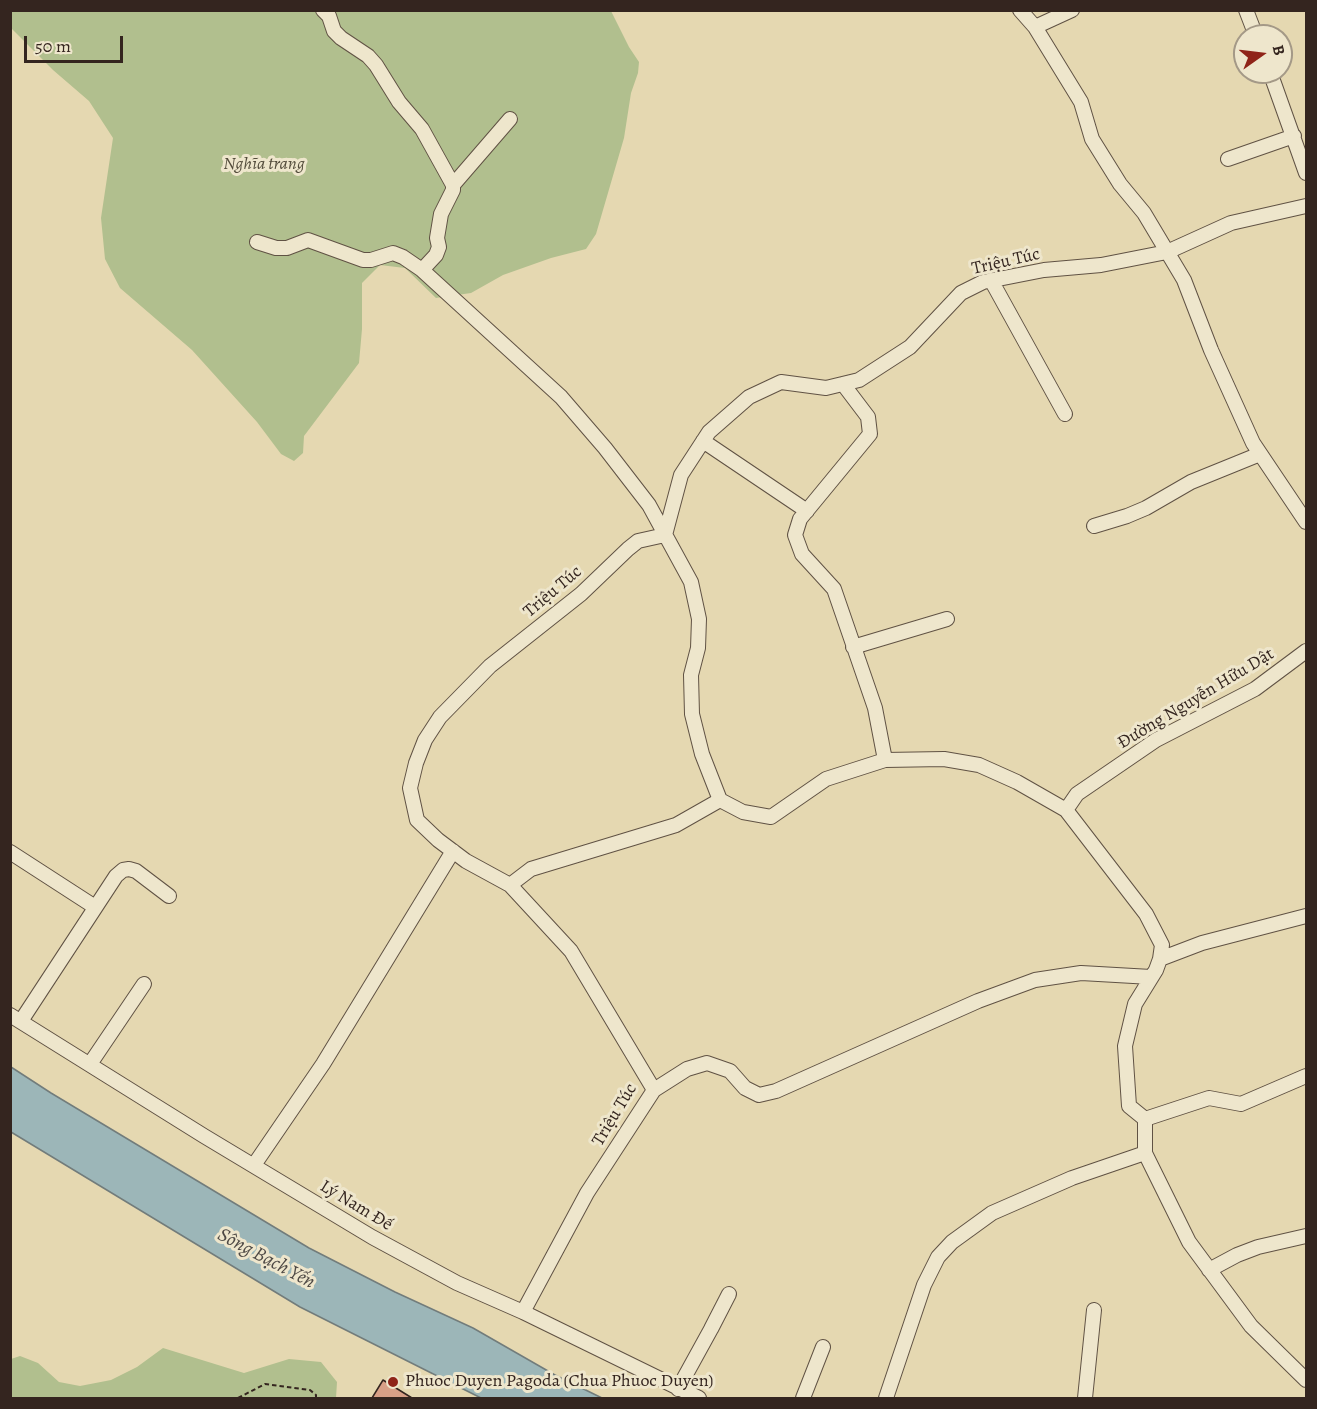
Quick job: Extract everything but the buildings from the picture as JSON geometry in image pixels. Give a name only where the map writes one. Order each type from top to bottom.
[{"type":"street","points":[[323,10],[329,16],[334,31],[376,64],[399,102],[422,129],[453,185],[453,190],[441,214],[437,238],[439,247],[436,255],[422,270]]},
{"type":"street","points":[[1020,10],[1035,27],[1081,102],[1092,140],[1120,184],[1143,213],[1184,280],[1211,350],[1253,443],[1306,522]]},
{"type":"street","points":[[1035,27],[1072,10]]},
{"type":"street","points":[[1275,84],[1306,173]]},
{"type":"street","points":[[453,185],[510,119]]},
{"type":"street","points":[[1228,159],[1294,135]]},
{"type":"street","name":"Triệu Túc","points":[[524,1312],[587,1193],[654,1090],[571,951],[510,885],[466,861],[417,820],[410,788],[422,748],[440,717],[490,666],[581,594],[628,549],[638,541],[665,535],[681,475],[709,432],[749,397],[781,382],[826,388],[860,380],[909,347],[960,293],[982,282],[1044,270],[1101,265],[1167,252],[1231,224],[1306,206]]},
{"type":"street","points":[[257,242],[276,248],[287,248],[308,240],[363,261],[393,253],[403,257],[422,270],[561,398],[605,448],[650,505],[691,582],[699,619],[698,648],[691,675],[692,714],[702,754],[720,800],[743,812],[771,817],[826,779],[885,760],[944,759],[979,765],[1017,782],[1066,810],[1146,914],[1162,945],[1160,959],[1135,1004],[1125,1046],[1129,1106],[1145,1119]]},
{"type":"street","points":[[991,280],[1065,414]]},
{"type":"street","points":[[843,384],[868,417],[870,434],[800,519],[795,535],[802,554],[834,589],[874,708],[885,760]]},
{"type":"street","points":[[703,441],[807,511]]},
{"type":"street","points":[[1094,526],[1146,508],[1191,483],[1260,454]]},
{"type":"street","points":[[853,646],[947,619]]},
{"type":"street","name":"Đường Nguyễn Hữu Dật","points":[[1066,810],[1077,794],[1156,740],[1255,689],[1306,651]]},
{"type":"street","points":[[510,885],[531,869],[676,825],[720,800]]},
{"type":"street","points":[[254,1165],[323,1064],[453,851]]},
{"type":"street","points":[[10,852],[95,907]]},
{"type":"street","points":[[16,1018],[116,876],[123,870],[129,868],[136,871],[169,896]]},
{"type":"street","points":[[1160,959],[1202,943],[1306,916]]},
{"type":"street","points":[[654,1090],[687,1069],[707,1063],[730,1071],[745,1088],[759,1095],[776,1091],[978,1001],[1035,981],[1081,973],[1151,976]]},
{"type":"street","points":[[90,1064],[144,984]]},
{"type":"street","name":"Lý Nam Đế","points":[[16,1018],[372,1237],[457,1283],[524,1312],[699,1398]]},
{"type":"street","points":[[1145,1119],[1209,1098],[1241,1104],[1306,1076]]},
{"type":"street","points":[[1145,1119],[1145,1153],[1189,1242],[1251,1326],[1306,1380]]},
{"type":"street","points":[[886,1398],[924,1285],[938,1257],[952,1242],[992,1213],[1072,1178],[1145,1153]]},
{"type":"street","points":[[1209,1270],[1258,1246],[1306,1236]]},
{"type":"street","points":[[678,1389],[729,1294]]},
{"type":"street","points":[[1085,1398],[1094,1310]]},
{"type":"street","points":[[803,1398],[823,1347]]},
{"type":"path","points":[[238,1398],[266,1384],[310,1390],[316,1398]]},
{"type":"path","points":[[198,1398],[205,1398]]},
{"type":"green space","name":"Nghĩa trang","points":[[12,10],[611,11],[639,62],[638,73],[631,93],[624,138],[596,234],[586,249],[551,258],[503,275],[471,293],[436,298],[405,268],[380,265],[362,283],[359,363],[304,436],[303,453],[294,461],[281,454],[257,422],[192,350],[120,288],[105,259],[101,218],[113,138],[89,101],[53,70],[11,28]]},
{"type":"green space","points":[[163,1348],[244,1373],[289,1359],[321,1362],[337,1382],[336,1398],[11,1398],[11,1359],[20,1356],[38,1363],[59,1382],[80,1386],[111,1380],[137,1367]]},
{"type":"water","name":"Sông Bạch Yến","points":[[11,1067],[309,1248],[395,1292],[473,1328],[555,1375],[602,1398],[481,1398],[300,1307],[11,1132]]},
{"type":"place","name":"Phuoc Duyen Pagoda (Chua Phuoc Duyen)","points":[[393,1382]]}]
